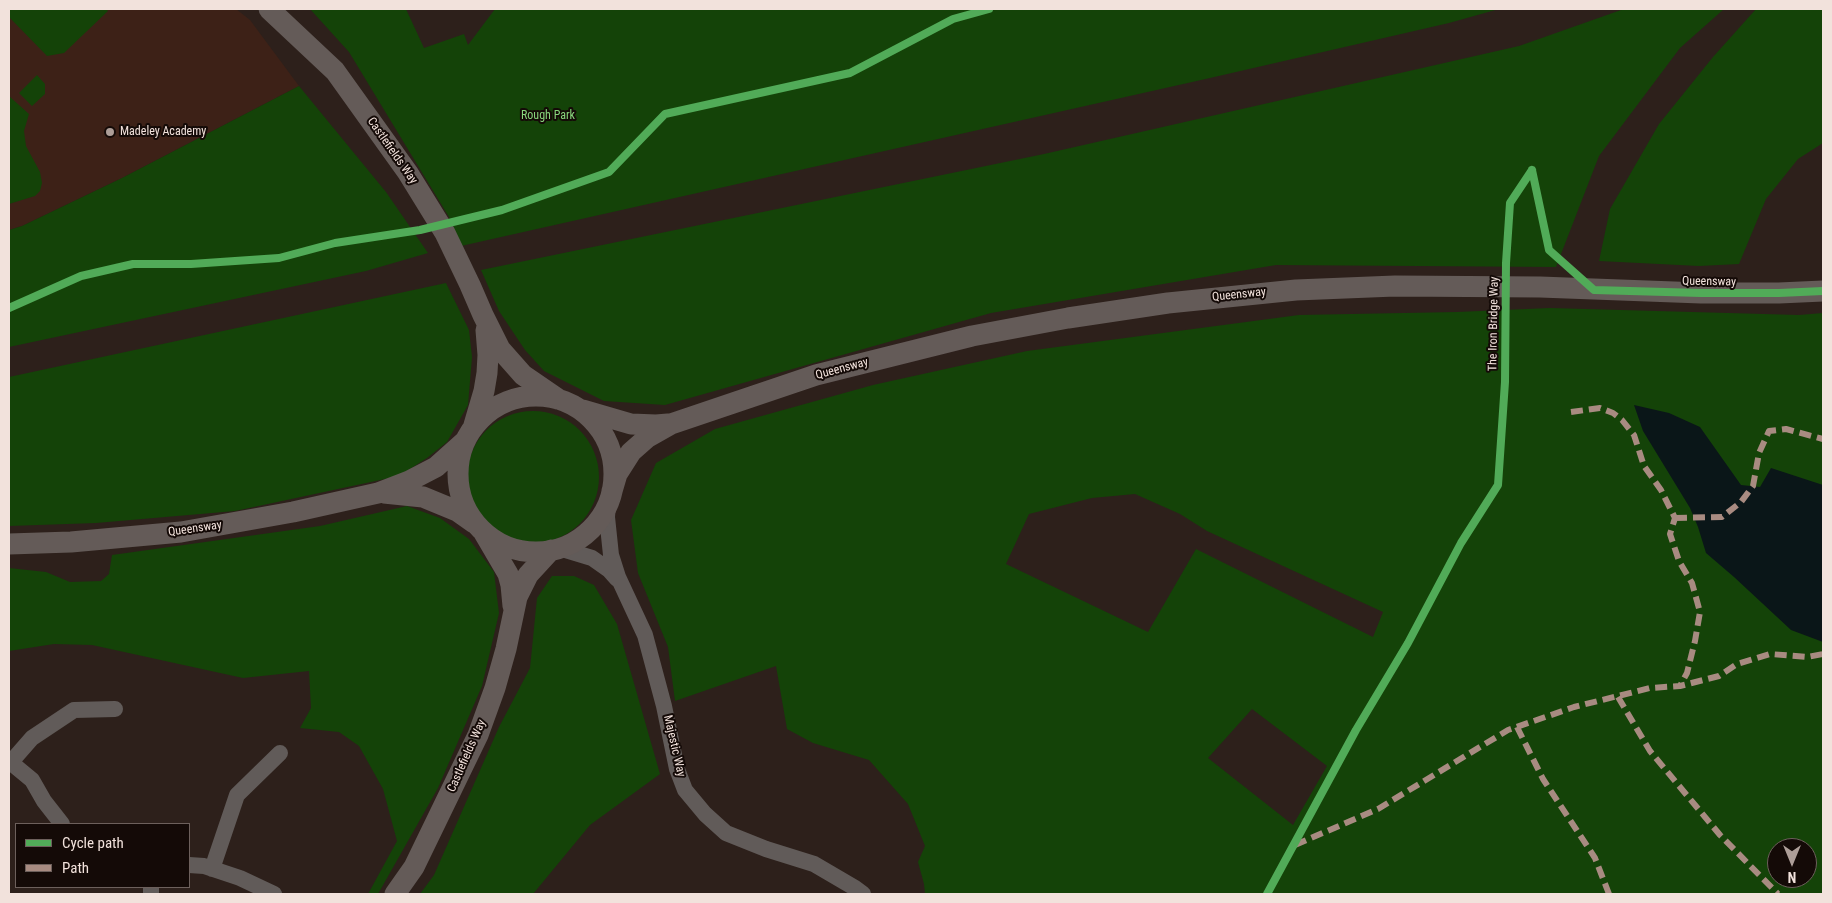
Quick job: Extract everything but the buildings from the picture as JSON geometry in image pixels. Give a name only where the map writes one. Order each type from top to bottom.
[{"type":"main road","name":"Castlefields Way","points":[[269,9],[334,72],[382,136],[432,211],[457,257],[500,349],[523,375],[558,399]]},
{"type":"main road","name":"Queensway","points":[[610,497],[617,474],[631,452],[648,437],[671,424],[816,375],[972,336],[1068,318],[1168,303],[1296,290],[1395,286],[1540,287],[1701,293],[1823,291]]},
{"type":"main road","name":"Castlefields Way","points":[[469,435],[484,391],[487,373],[487,336],[483,315]]},
{"type":"main road","points":[[534,396],[558,399],[578,408],[596,424],[608,444],[614,467],[610,497],[596,524],[579,539],[555,549],[527,551],[503,545],[480,528],[465,506],[459,485],[459,463],[469,435],[489,411],[510,400],[534,396]]},
{"type":"main road","name":"Queensway","points":[[578,408],[632,424],[656,426],[671,424]]},
{"type":"main road","name":"Queensway","points":[[9,544],[71,542],[181,532],[293,512],[378,493],[436,467],[469,435]]},
{"type":"main road","name":"Queensway","points":[[378,493],[424,497],[457,511],[480,528]]},
{"type":"main road","name":"Castlefields Way","points":[[480,528],[508,574],[513,609]]},
{"type":"main road","name":"Castlefields Way","points":[[395,894],[414,867],[478,734],[495,688],[506,649],[517,597],[528,575],[555,549]]},
{"type":"street","name":"Majestic Way","points":[[610,497],[607,517],[610,549],[614,565],[645,634],[664,706],[677,769],[685,790],[705,814],[726,833],[766,849],[814,864],[862,894]]},
{"type":"street","name":"Majestic Way","points":[[555,549],[592,558],[601,563],[624,589]]},
{"type":"street","points":[[61,823],[44,801],[32,780],[10,762],[32,738],[74,710],[115,709]]},
{"type":"street","points":[[212,869],[237,795],[280,753]]},
{"type":"street","points":[[190,865],[204,866],[240,878],[274,894]]},
{"type":"shaded area","name":"Madeley Academy","points":[[9,9],[236,9],[250,20],[299,86],[122,178],[22,226],[9,230]]},
{"type":"shaded area","points":[[1634,405],[1669,413],[1700,427],[1741,485],[1760,487],[1771,468],[1823,485],[1823,642],[1791,630],[1706,553],[1690,508],[1643,431]]},
{"type":"green space","points":[[9,9],[106,9],[108,11],[64,53],[47,56],[9,17]]},
{"type":"green space","name":"Rough Park","points":[[310,9],[406,9],[424,48],[464,34],[468,45],[495,9],[1499,9],[1449,23],[1210,78],[461,246],[449,217],[349,52]]},
{"type":"green space","points":[[1624,9],[1724,9],[1680,48],[1599,156],[1556,267],[1276,265],[991,313],[665,405],[604,401],[544,371],[525,350],[499,311],[481,270],[1044,154],[1519,46]]},
{"type":"green space","points":[[1756,9],[1823,9],[1823,143],[1798,159],[1766,199],[1739,264],[1699,266],[1599,261],[1610,209],[1659,124],[1713,57]]},
{"type":"green space","points":[[37,75],[45,84],[45,94],[32,106],[19,93]]},
{"type":"green space","points":[[299,86],[386,192],[428,253],[366,271],[9,347],[9,230],[22,226],[122,178]]},
{"type":"green space","points":[[9,96],[29,114],[24,131],[26,146],[40,172],[42,183],[40,191],[35,196],[9,204]]},
{"type":"green space","points":[[446,283],[469,330],[472,357],[468,405],[447,442],[399,476],[235,511],[96,523],[9,526],[9,377]]},
{"type":"green space","points":[[1550,308],[1799,315],[1823,313],[1823,894],[925,894],[918,862],[925,846],[908,804],[869,760],[813,743],[787,729],[776,666],[675,701],[668,647],[638,573],[631,520],[656,463],[715,429],[873,385],[1027,351],[1299,315]],"holes":[[[1135,494],[1180,514],[1207,531],[1383,612],[1373,637],[1196,549],[1148,632],[1006,564],[1029,514],[1092,498]],[[1252,709],[1327,766],[1293,825],[1208,758]]]},
{"type":"green space","points":[[533,411],[546,412],[558,416],[580,430],[594,452],[598,464],[598,490],[594,502],[580,524],[558,538],[546,542],[533,543],[520,542],[508,538],[486,524],[472,502],[468,490],[467,477],[468,464],[472,452],[486,430],[508,416],[520,412]]},
{"type":"green space","points":[[407,506],[440,518],[469,539],[494,572],[499,613],[482,686],[438,788],[378,894],[368,894],[397,841],[383,789],[359,746],[339,732],[300,728],[311,708],[309,671],[243,678],[92,645],[54,644],[9,651],[9,568],[46,572],[70,582],[101,581],[109,574],[112,555],[320,526]]},
{"type":"green space","points":[[552,576],[574,576],[594,585],[617,624],[660,774],[590,825],[533,894],[420,894],[434,875],[499,727],[530,668],[537,598]]},
{"type":"marked path","points":[[1571,412],[1600,408],[1613,413],[1622,420],[1634,435],[1644,466],[1661,490],[1675,518],[1670,534],[1679,561],[1692,583],[1700,612],[1687,673],[1680,686]]},
{"type":"marked path","points":[[1675,518],[1722,517],[1741,502],[1753,486],[1759,453],[1769,431],[1786,429],[1823,439]]},
{"type":"marked path","points":[[1295,845],[1378,809],[1508,730],[1574,707],[1650,688],[1680,686],[1719,676],[1737,664],[1770,654],[1807,657],[1823,654]]},
{"type":"marked path","points":[[1618,697],[1650,751],[1720,835],[1778,894]]},
{"type":"marked path","points":[[1517,727],[1543,779],[1595,858],[1609,894]]},
{"type":"cycle path","points":[[9,308],[81,276],[133,264],[191,264],[279,258],[335,243],[420,230],[502,210],[609,172],[665,114],[850,73],[953,19],[989,9]]},
{"type":"cycle path","points":[[1532,170],[1549,250],[1594,290],[1701,293],[1823,291]]},
{"type":"cycle path","name":"The Iron Bridge Way","points":[[1267,894],[1356,730],[1408,643],[1461,543],[1498,485],[1505,382],[1506,263],[1510,203],[1532,170]]},
{"type":"place","name":"Madeley Academy","points":[[110,132]]}]
